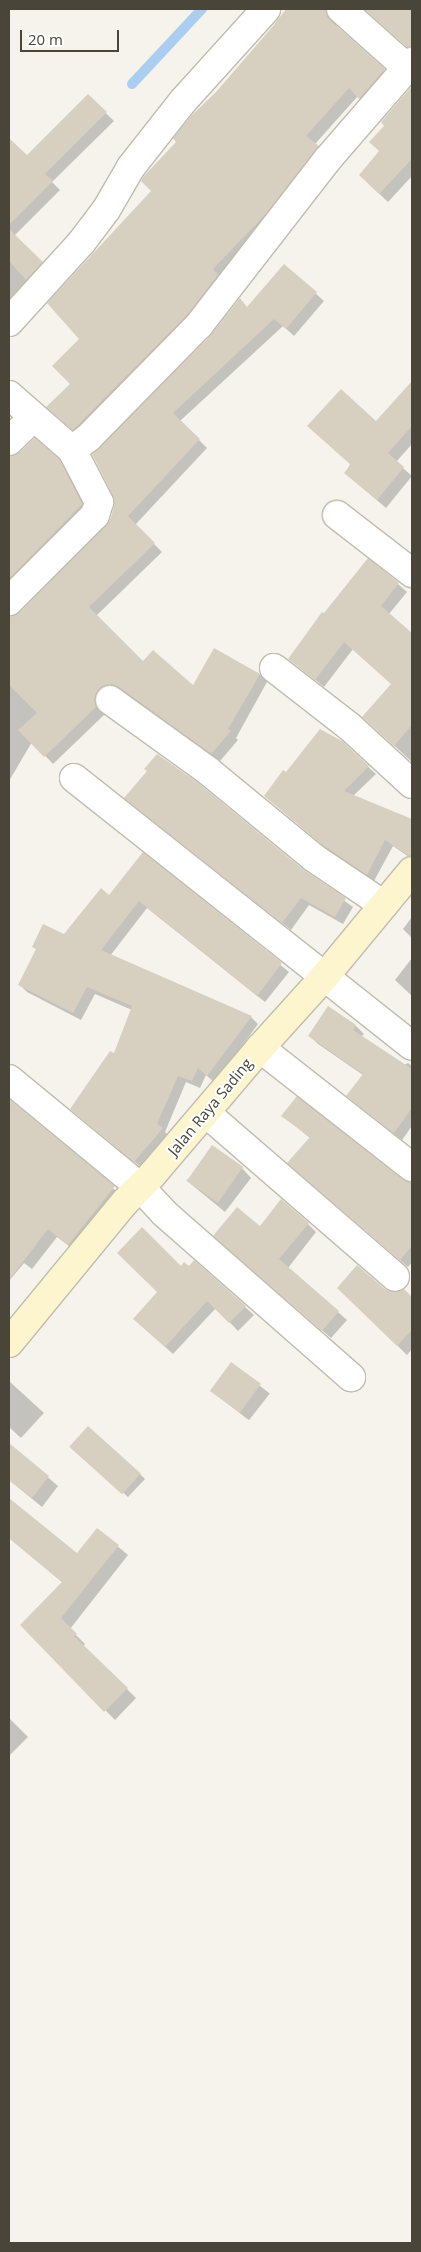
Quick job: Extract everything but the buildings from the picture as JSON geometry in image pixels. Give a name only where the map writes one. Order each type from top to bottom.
[{"type":"street","points":[[9,322],[81,243],[106,210],[131,167],[183,101],[266,9]]},
{"type":"street","points":[[72,450],[89,436],[199,325],[327,160],[409,65],[340,9]]},
{"type":"street","points":[[9,395],[33,418],[72,450],[99,502],[95,515],[9,601]]},
{"type":"street","points":[[9,441],[33,418]]},
{"type":"street","points":[[337,515],[412,573]]},
{"type":"street","points":[[274,668],[350,727],[412,784]]},
{"type":"street","points":[[110,700],[207,770],[314,858],[384,905]]},
{"type":"street","points":[[74,778],[412,1046]]},
{"type":"street","name":"Jalan Raya Sading","points":[[9,1343],[125,1202],[206,1113],[260,1048],[325,976],[412,871]]},
{"type":"street","points":[[260,1048],[412,1167]]},
{"type":"street","points":[[9,1079],[140,1187],[164,1213],[351,1377]]},
{"type":"street","points":[[206,1113],[395,1277]]},
{"type":"waterway","points":[[132,84],[202,9]]}]
